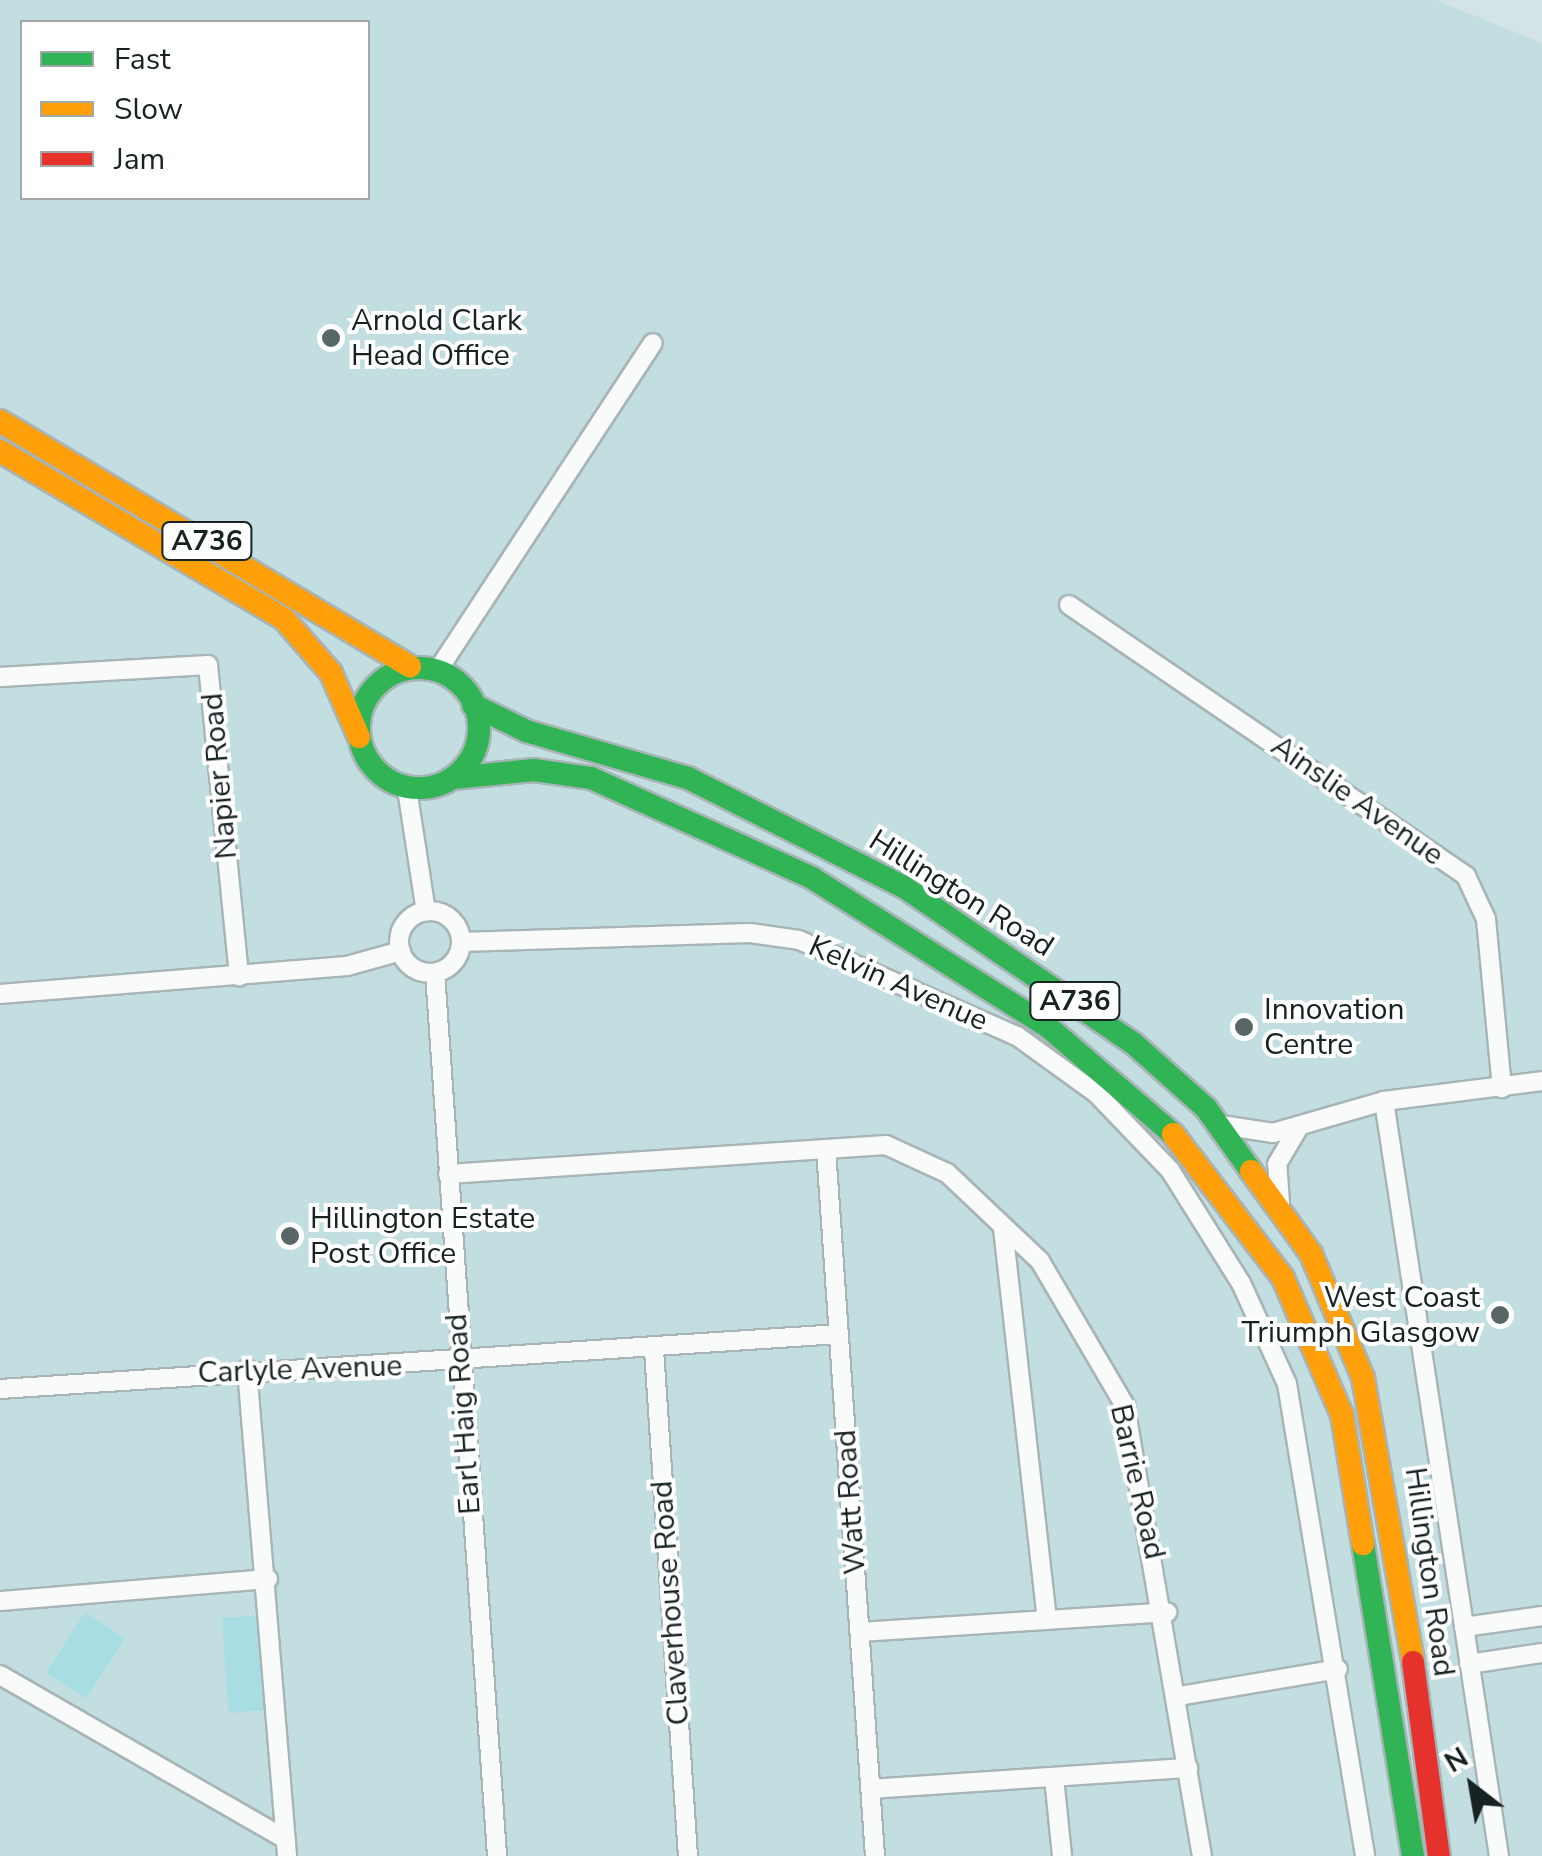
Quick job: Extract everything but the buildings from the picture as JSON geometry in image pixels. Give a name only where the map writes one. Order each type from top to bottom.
[{"type":"main road","name":"A736","points":[[0,421],[410,666],[438,670],[473,704]]},
{"type":"main road","name":"A736","points":[[0,451],[284,619],[331,673],[378,772],[407,789],[454,778]]},
{"type":"main road","points":[[360,736],[369,693],[410,666]]},
{"type":"main road","points":[[454,778],[479,742],[473,704]]},
{"type":"main road","name":"Hillington Road","points":[[473,704],[526,731],[688,778],[904,887],[1132,1043],[1221,1126],[1280,1203],[1339,1315],[1375,1418],[1438,1856]]},
{"type":"main road","name":"Hillington Road","points":[[454,778],[534,770],[591,778],[812,878],[1047,1026],[1194,1151],[1284,1278],[1342,1414],[1413,1856]]},
{"type":"street","points":[[438,670],[652,343]]},
{"type":"street","name":"Ainslie Avenue","points":[[1069,604],[1466,876],[1486,920],[1502,1088]]},
{"type":"street","name":"Napier Road","points":[[0,678],[208,665],[239,976]]},
{"type":"street","points":[[407,789],[426,912]]},
{"type":"street","points":[[426,912],[448,917],[461,942],[454,962],[435,973],[412,966],[401,951],[405,926],[426,912]]},
{"type":"street","name":"Kelvin Avenue","points":[[461,942],[750,933],[798,940],[1017,1036],[1097,1094],[1170,1170],[1241,1282],[1287,1384],[1338,1669]]},
{"type":"street","points":[[0,994],[239,976],[401,951]]},
{"type":"street","name":"Earl Haig Road","points":[[435,973],[497,1856]]},
{"type":"street","points":[[1221,1126],[1261,1134],[1299,1128],[1384,1101],[1542,1081]]},
{"type":"street","name":"Hillington Road","points":[[1384,1101],[1500,1856]]},
{"type":"street","points":[[1280,1203],[1278,1164],[1299,1128]]},
{"type":"street","name":"Barrie Road","points":[[448,1174],[886,1145],[948,1172],[1040,1261],[1125,1406],[1166,1612],[1202,1856]]},
{"type":"street","name":"Watt Road","points":[[826,1149],[875,1856]]},
{"type":"street","points":[[1003,1228],[1047,1620]]},
{"type":"street","name":"Carlyle Avenue","points":[[0,1389],[246,1369],[460,1362],[839,1334]]},
{"type":"street","name":"Claverhouse Road","points":[[654,1350],[688,1856]]},
{"type":"street","points":[[246,1369],[268,1580],[286,1848]]},
{"type":"street","points":[[0,1600],[268,1580]]},
{"type":"street","points":[[861,1632],[1166,1612]]},
{"type":"street","points":[[1464,1627],[1542,1616]]},
{"type":"street","points":[[1469,1664],[1542,1653]]},
{"type":"street","points":[[1179,1696],[1338,1669],[1364,1856]]},
{"type":"street","points":[[0,1674],[286,1848]]},
{"type":"street","points":[[871,1790],[1188,1768]]},
{"type":"street","points":[[1054,1777],[1062,1856]]},
{"type":"shaded area","points":[[0,0],[1436,0],[1542,43],[1542,1856],[0,1856]]},
{"type":"shaded area","points":[[85,1612],[125,1638],[86,1699],[46,1672]]},
{"type":"shaded area","points":[[265,1615],[272,1710],[229,1713],[222,1618]]},
{"type":"traffic: fast","points":[[419,668],[442,672],[462,685],[475,705],[479,728],[475,751],[462,771],[442,784],[419,788],[396,784],[376,771],[363,751],[359,728],[363,705],[376,685],[396,672],[419,668]]},
{"type":"traffic: fast","points":[[473,705],[526,731],[688,778],[904,887],[1133,1043],[1206,1108],[1251,1171]]},
{"type":"traffic: fast","points":[[454,778],[534,770],[591,778],[812,878],[1047,1026],[1173,1134]]},
{"type":"traffic: fast","points":[[1363,1544],[1413,1856]]},
{"type":"traffic: slow","points":[[0,421],[410,666]]},
{"type":"traffic: slow","points":[[0,451],[284,619],[331,673],[359,737]]},
{"type":"traffic: slow","points":[[1173,1134],[1283,1278],[1342,1415],[1363,1544]]},
{"type":"traffic: slow","points":[[1251,1171],[1311,1254],[1363,1378],[1413,1662]]},
{"type":"traffic: jam","points":[[1413,1662],[1439,1856]]},
{"type":"place","name":"Arnold Clark Head Office","points":[[331,338]]},
{"type":"place","name":"Innovation Centre","points":[[1244,1027]]},
{"type":"place","name":"Hillington Estate Post Office","points":[[290,1236]]},
{"type":"place","name":"West Coast Triumph Glasgow","points":[[1500,1315]]}]
